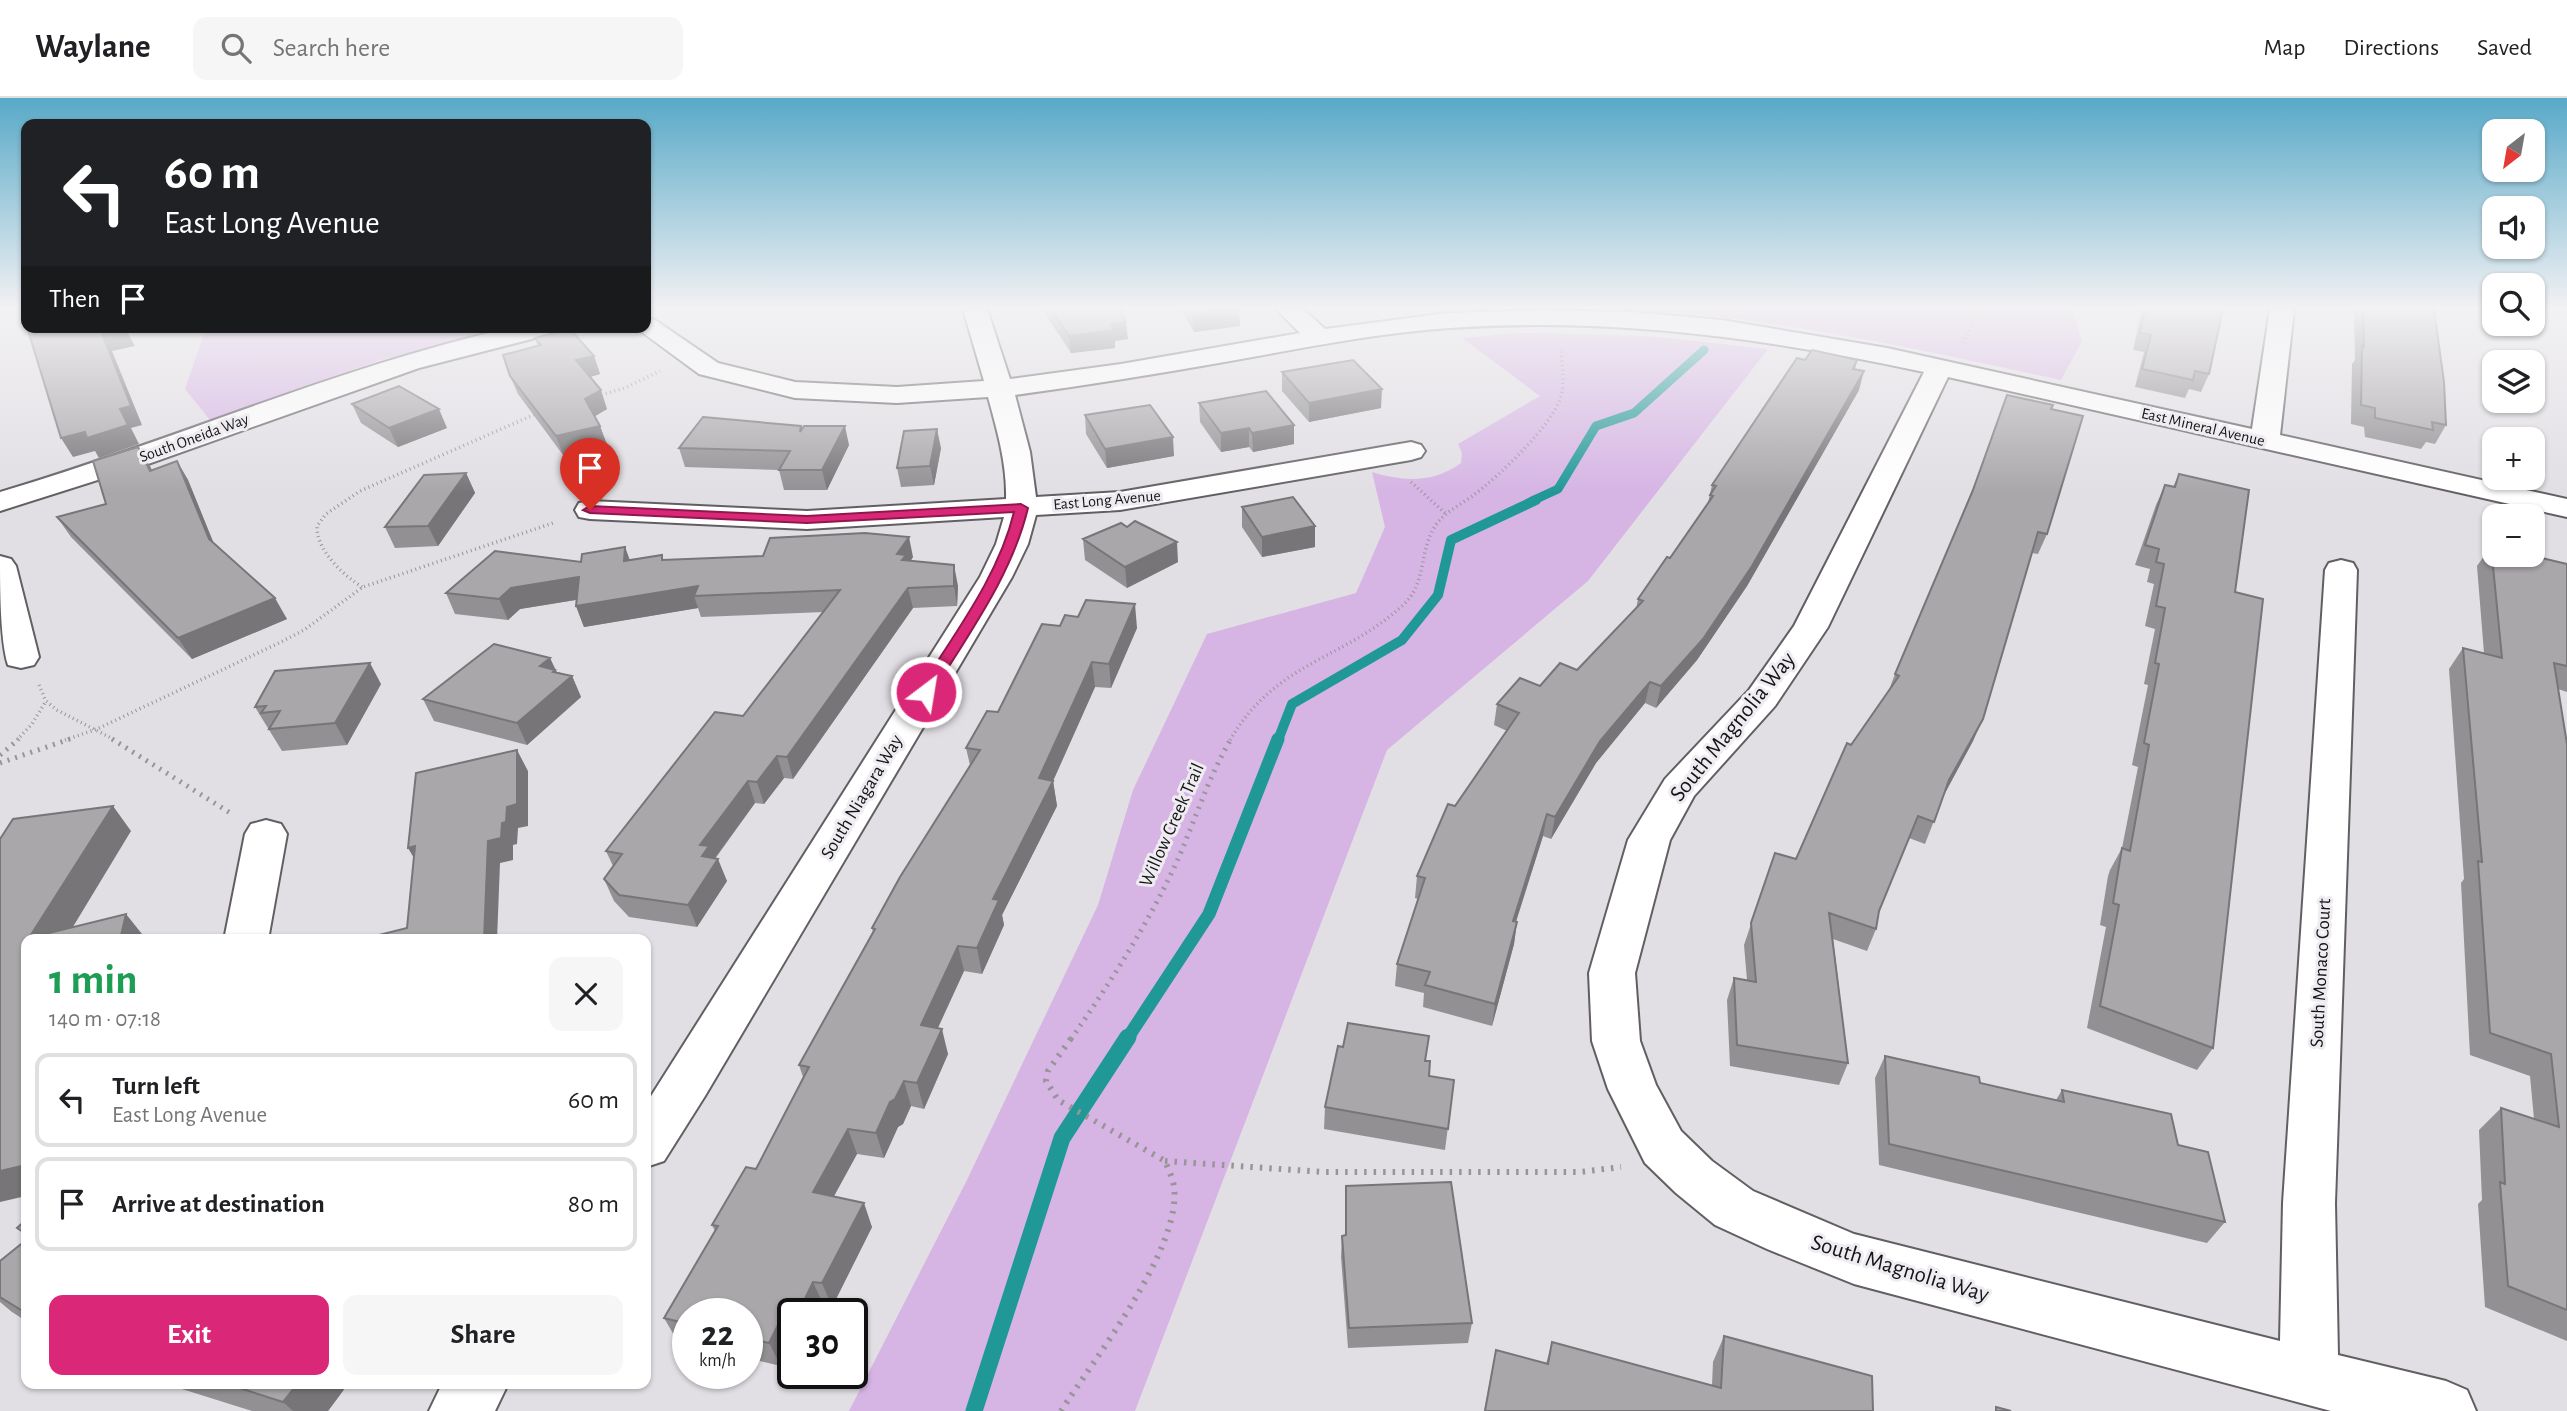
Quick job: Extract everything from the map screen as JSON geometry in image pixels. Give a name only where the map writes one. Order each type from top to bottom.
[{"type":"street","name":"South Oneida Way","points":[[0,502],[86,476],[383,370]]},
{"type":"street","name":"East Mineral Avenue","points":[[720,370],[760,383],[825,393],[902,396],[1000,389],[1128,370]]},
{"type":"street","name":"South Niagara Way","points":[[651,1138],[688,1082],[996,577],[1015,536],[1021,508],[1019,471],[995,370]]},
{"type":"street","name":"South Magnolia Way","points":[[1938,370],[1811,627],[1762,698],[1679,788],[1649,840],[1612,973],[1616,1041],[1633,1089],[1663,1147],[1694,1177],[1734,1208],[1854,1259],[2445,1411]]},
{"type":"street","name":"East Mineral Avenue","points":[[1949,370],[2567,508]]},
{"type":"street","points":[[2265,440],[2274,370]]},
{"type":"street","name":"East Long Avenue","points":[[590,510],[807,520],[1021,508],[1163,496],[1412,451]]},
{"type":"street","points":[[0,566],[20,657]]},
{"type":"street","name":"South Monaco Court","points":[[2309,1376],[2309,1203],[2341,570]]},
{"type":"street","points":[[247,934],[266,834]]},
{"type":"street","points":[[459,1411],[476,1389]]},
{"type":"path","points":[[591,398],[625,388],[663,370]]},
{"type":"path","name":"Willow Creek Trail","points":[[1165,1161],[1058,1100],[1046,1081],[1048,1070],[1104,989],[1136,936],[1173,869],[1194,810],[1220,758],[1247,713],[1280,683],[1359,636],[1407,602],[1416,589],[1435,525],[1480,490],[1528,442],[1560,400],[1562,370]]},
{"type":"path","points":[[363,587],[352,582],[320,545],[316,533],[318,524],[326,514],[385,479],[548,410]]},
{"type":"path","points":[[0,763],[97,729],[279,643],[304,629],[363,587],[590,510]]},
{"type":"path","points":[[0,755],[30,728],[41,715],[46,701],[44,691],[20,657]]},
{"type":"path","points":[[46,701],[57,710],[97,729],[266,834]]},
{"type":"path","points":[[1061,1411],[1087,1368],[1133,1306],[1163,1241],[1175,1189],[1165,1161],[1324,1172],[1580,1172],[1629,1166],[1663,1147]]},
{"type":"shaded area","points":[[191,370],[351,370],[210,420],[185,389]]},
{"type":"shaded area","points":[[1505,370],[1751,370],[1588,581],[1387,750],[1135,1411],[849,1411],[860,1389],[868,1389],[868,1374],[966,1182],[1098,905],[1133,790],[1207,634],[1356,593],[1385,527],[1372,472],[1407,479],[1440,474],[1461,463],[1462,453],[1458,444],[1540,396]]},
{"type":"shaded area","points":[[2014,370],[2066,370],[2061,380]]},
{"type":"building","points":[[40,370],[117,370],[131,406],[120,409],[128,425],[87,438],[85,432],[61,438]]},
{"type":"building","points":[[508,370],[585,370],[601,390],[585,399],[600,426],[556,436]]},
{"type":"building","points":[[1363,370],[1382,389],[1309,403],[1282,372]]},
{"type":"building","points":[[1789,370],[1864,371],[1752,566],[1703,639],[1661,686],[1650,682],[1600,741],[1555,817],[1547,814],[1513,921],[1517,922],[1495,1004],[1425,985],[1430,972],[1397,964],[1425,878],[1417,876],[1448,804],[1455,806],[1519,713],[1497,704],[1520,678],[1540,686],[1560,663],[1577,670],[1643,601],[1638,599],[1713,496],[1710,495],[1716,486],[1712,485]]},
{"type":"building","points":[[2148,370],[2210,370],[2209,374],[2195,371],[2193,380]]},
{"type":"building","points":[[2362,370],[2442,370],[2446,425],[2432,422],[2433,430],[2375,418],[2375,408],[2361,405]]},
{"type":"building","points":[[399,386],[439,409],[389,428],[352,404]]},
{"type":"building","points":[[1266,391],[1294,425],[1252,433],[1249,428],[1221,433],[1199,403]]},
{"type":"building","points":[[2007,395],[2053,405],[2051,409],[2083,416],[2047,534],[2038,532],[1983,719],[1949,780],[1934,822],[1918,816],[1879,911],[1876,929],[1829,913],[1848,1063],[1737,1045],[1734,978],[1756,982],[1751,923],[1775,853],[1796,859],[1847,743],[1851,745],[1899,676],[1895,674],[1973,490]]},
{"type":"building","points":[[1150,405],[1173,437],[1105,449],[1085,415]]},
{"type":"building","points":[[703,417],[801,426],[800,432],[804,426],[845,426],[822,470],[779,470],[790,451],[679,448]]},
{"type":"building","points":[[937,429],[930,466],[897,468],[904,431]]},
{"type":"building","points":[[138,447],[150,471],[177,461],[209,539],[275,598],[178,638],[57,517],[106,504],[93,461]]},
{"type":"building","points":[[466,473],[428,526],[385,527],[424,475]]},
{"type":"building","points":[[2179,474],[2249,490],[2235,592],[2263,599],[2213,1048],[2100,1006],[2119,905],[2113,903],[2122,848],[2130,851],[2149,745],[2144,743],[2159,664],[2155,663],[2165,608],[2156,606],[2164,564],[2156,562],[2159,549],[2145,545],[2165,485],[2175,487]]},
{"type":"building","points":[[1293,497],[1315,526],[1262,537],[1242,507]]},
{"type":"building","points":[[1135,521],[1177,542],[1125,567],[1083,539],[1121,523],[1127,527]]},
{"type":"building","points":[[865,533],[909,537],[897,554],[906,555],[902,560],[954,565],[954,586],[908,588],[787,757],[777,756],[757,782],[748,781],[700,845],[709,846],[702,856],[718,859],[688,905],[619,895],[604,879],[622,854],[606,851],[715,712],[743,716],[840,590],[694,596],[698,586],[576,606],[579,577],[511,588],[499,599],[446,593],[495,551],[581,562],[582,554],[625,547],[624,561],[662,555],[662,560],[763,556],[770,538]]},
{"type":"building","points":[[2545,559],[2567,564],[2567,666],[2554,663],[2567,744],[2567,1310],[2508,1286],[2500,1182],[2505,1184],[2501,1108],[2559,1127],[2551,1054],[2490,1033],[2478,861],[2482,862],[2463,648],[2502,658],[2493,567],[2545,567]]},
{"type":"building","points":[[1086,600],[1135,604],[1109,664],[1092,662],[1039,778],[1053,781],[993,899],[999,900],[977,948],[958,946],[921,1025],[942,1029],[917,1083],[904,1081],[895,1099],[890,1102],[876,1133],[848,1129],[813,1192],[864,1203],[822,1283],[813,1282],[805,1298],[777,1298],[777,1327],[769,1343],[763,1342],[763,1298],[676,1298],[718,1226],[712,1225],[746,1167],[756,1169],[809,1067],[799,1065],[875,929],[872,928],[900,877],[980,750],[966,748],[987,711],[998,712],[1042,624],[1060,626],[1065,615],[1078,617]]},
{"type":"building","points":[[494,644],[550,658],[540,666],[572,676],[517,723],[423,699]]},
{"type":"building","points":[[370,663],[335,723],[269,729],[280,711],[261,713],[266,706],[255,707],[275,671]]},
{"type":"building","points":[[517,750],[517,804],[507,807],[501,838],[488,841],[484,934],[383,934],[407,928],[415,846],[408,848],[416,773]]},
{"type":"building","points":[[113,806],[32,934],[21,934],[21,1166],[0,1171],[0,839],[13,819]]},
{"type":"building","points":[[126,914],[121,934],[45,934]]},
{"type":"building","points":[[1348,1023],[1429,1036],[1425,1061],[1430,1061],[1429,1076],[1454,1080],[1448,1129],[1325,1107],[1338,1046],[1343,1047]]},
{"type":"building","points":[[1885,1056],[1979,1077],[1980,1083],[2064,1102],[2062,1090],[2171,1114],[2178,1145],[2208,1152],[2225,1222],[1889,1144]]},
{"type":"building","points":[[1451,1182],[1472,1323],[1349,1328],[1342,1236],[1346,1235],[1346,1186]]},
{"type":"building","points":[[21,1244],[21,1310],[0,1297],[0,1261]]},
{"type":"building","points":[[672,1304],[672,1320],[664,1318]]},
{"type":"building","points":[[1724,1336],[1872,1376],[1873,1411],[1485,1411],[1496,1350],[1548,1364],[1552,1342],[1721,1388]]},
{"type":"building","points":[[243,1389],[293,1389],[283,1402]]},
{"type":"waterway","points":[[1532,501],[1558,489],[1596,426],[1634,413],[1681,370]]},
{"type":"waterway","points":[[1278,740],[1292,704],[1402,640],[1438,595],[1451,540],[1536,500]]},
{"type":"waterway","points":[[1127,1039],[1209,914],[1278,739]]},
{"type":"waterway","points":[[974,1411],[1062,1138],[1128,1037]]},
{"type":"route","points":[[590,510],[807,520],[1021,508],[1015,536],[996,577],[926,692]]}]
